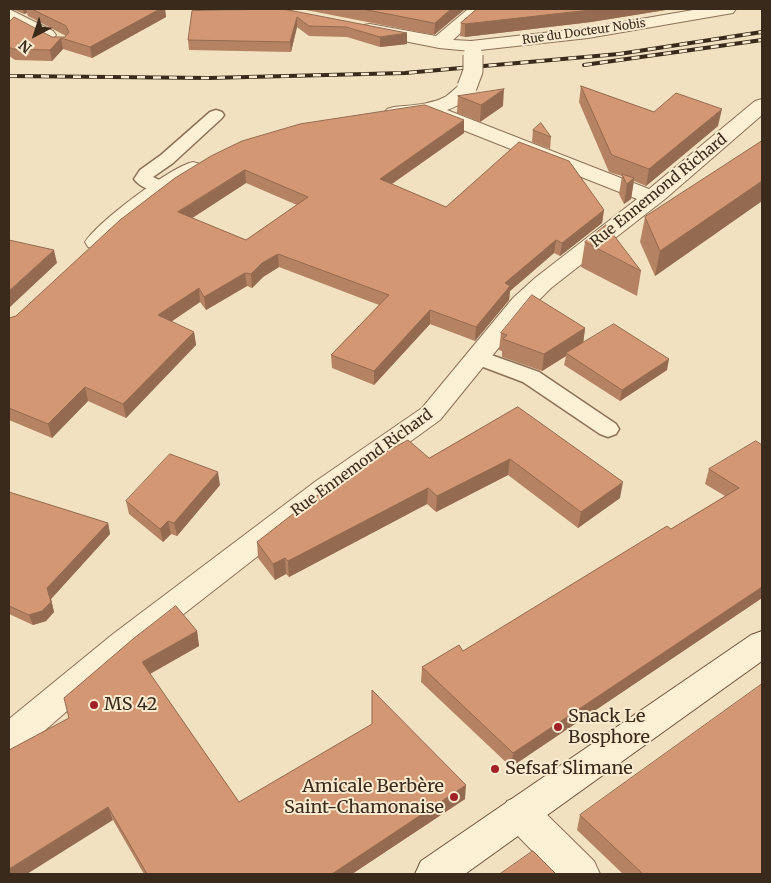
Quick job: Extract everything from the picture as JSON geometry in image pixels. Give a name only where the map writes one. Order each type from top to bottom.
[{"type":"street","points":[[439,43],[478,9]]},
{"type":"street","name":"Rue du Docteur Nobis","points":[[358,26],[472,51],[727,9]]},
{"type":"street","points":[[9,14],[61,42]]},
{"type":"street","points":[[374,116],[426,108],[454,100],[467,87],[473,71],[472,51]]},
{"type":"street","name":"Rue Ennemond Richard","points":[[9,740],[124,643],[319,493],[418,425],[431,414],[477,357],[542,283],[652,198],[762,105]]},
{"type":"street","points":[[426,108],[652,198]]},
{"type":"street","points":[[81,257],[131,211],[162,188],[207,161]]},
{"type":"street","points":[[434,874],[762,644]]},
{"type":"street","points":[[520,813],[581,874]]},
{"type":"lane","points":[[162,188],[144,179],[146,174],[167,159],[216,115]]},
{"type":"lane","points":[[477,357],[532,377],[608,429]]},
{"type":"building","points":[[32,9],[160,9],[90,47],[61,38],[50,50],[13,49],[9,47],[9,22],[14,17],[52,37],[65,37],[69,32],[66,26]]},
{"type":"building","points":[[283,9],[407,33],[380,37],[346,27],[309,26],[297,17],[290,42],[188,40],[192,11]]},
{"type":"building","points":[[363,9],[451,9],[435,23]]},
{"type":"building","points":[[477,9],[599,9],[461,23]]},
{"type":"building","points":[[581,86],[654,112],[676,93],[722,109],[649,169],[612,155]]},
{"type":"building","points":[[504,89],[481,105],[458,96]]},
{"type":"building","points":[[425,105],[464,120],[380,179],[446,207],[519,142],[569,161],[604,210],[562,243],[556,240],[505,283],[510,286],[476,327],[430,310],[374,371],[331,355],[389,295],[278,254],[262,263],[251,274],[245,273],[204,297],[199,288],[158,315],[194,332],[123,404],[85,387],[48,424],[9,408],[9,318],[16,316],[120,220],[175,178],[211,156],[242,141],[300,124]],"holes":[[[245,170],[308,197],[246,240],[178,212]]]},
{"type":"building","points":[[541,123],[551,137],[533,130]]},
{"type":"building","points":[[762,141],[762,181],[660,251],[645,217]]},
{"type":"building","points":[[622,174],[634,178],[627,184]]},
{"type":"building","points":[[606,225],[641,271],[585,242]]},
{"type":"building","points":[[9,240],[54,250],[9,291]]},
{"type":"building","points":[[532,295],[585,328],[544,354],[503,339],[507,335],[501,333]]},
{"type":"building","points":[[614,324],[669,359],[622,390],[566,353]]},
{"type":"building","points":[[518,407],[623,482],[581,512],[510,459],[437,496],[428,488],[288,561],[285,558],[273,564],[257,542],[312,499],[369,461],[408,440],[429,458]]},
{"type":"building","points":[[756,441],[762,445],[762,587],[513,753],[422,667],[459,645],[463,651],[667,526],[671,529],[739,488],[709,469]]},
{"type":"building","points":[[170,454],[218,472],[174,523],[168,521],[160,529],[126,501]]},
{"type":"building","points":[[9,492],[108,523],[47,588],[51,602],[42,611],[29,615],[9,606]]},
{"type":"building","points":[[176,606],[197,631],[142,662],[239,802],[372,724],[372,690],[466,785],[332,874],[147,874],[108,807],[9,869],[9,750],[69,718],[64,698],[133,639]]},
{"type":"building","points":[[762,684],[762,874],[643,874],[580,815]]},
{"type":"building","points":[[533,851],[556,874],[500,874]]},
{"type":"railway","points":[[9,76],[209,78],[405,73],[619,54],[762,32]]},
{"type":"railway","points":[[584,65],[762,40]]},
{"type":"place","name":"MS 42","points":[[94,705]]},
{"type":"place","name":"Snack Le Bosphore","points":[[558,727]]},
{"type":"place","name":"Sefsaf Slimane","points":[[495,769]]},
{"type":"place","name":"Amicale Berbère Saint-Chamonaise","points":[[454,797]]}]
